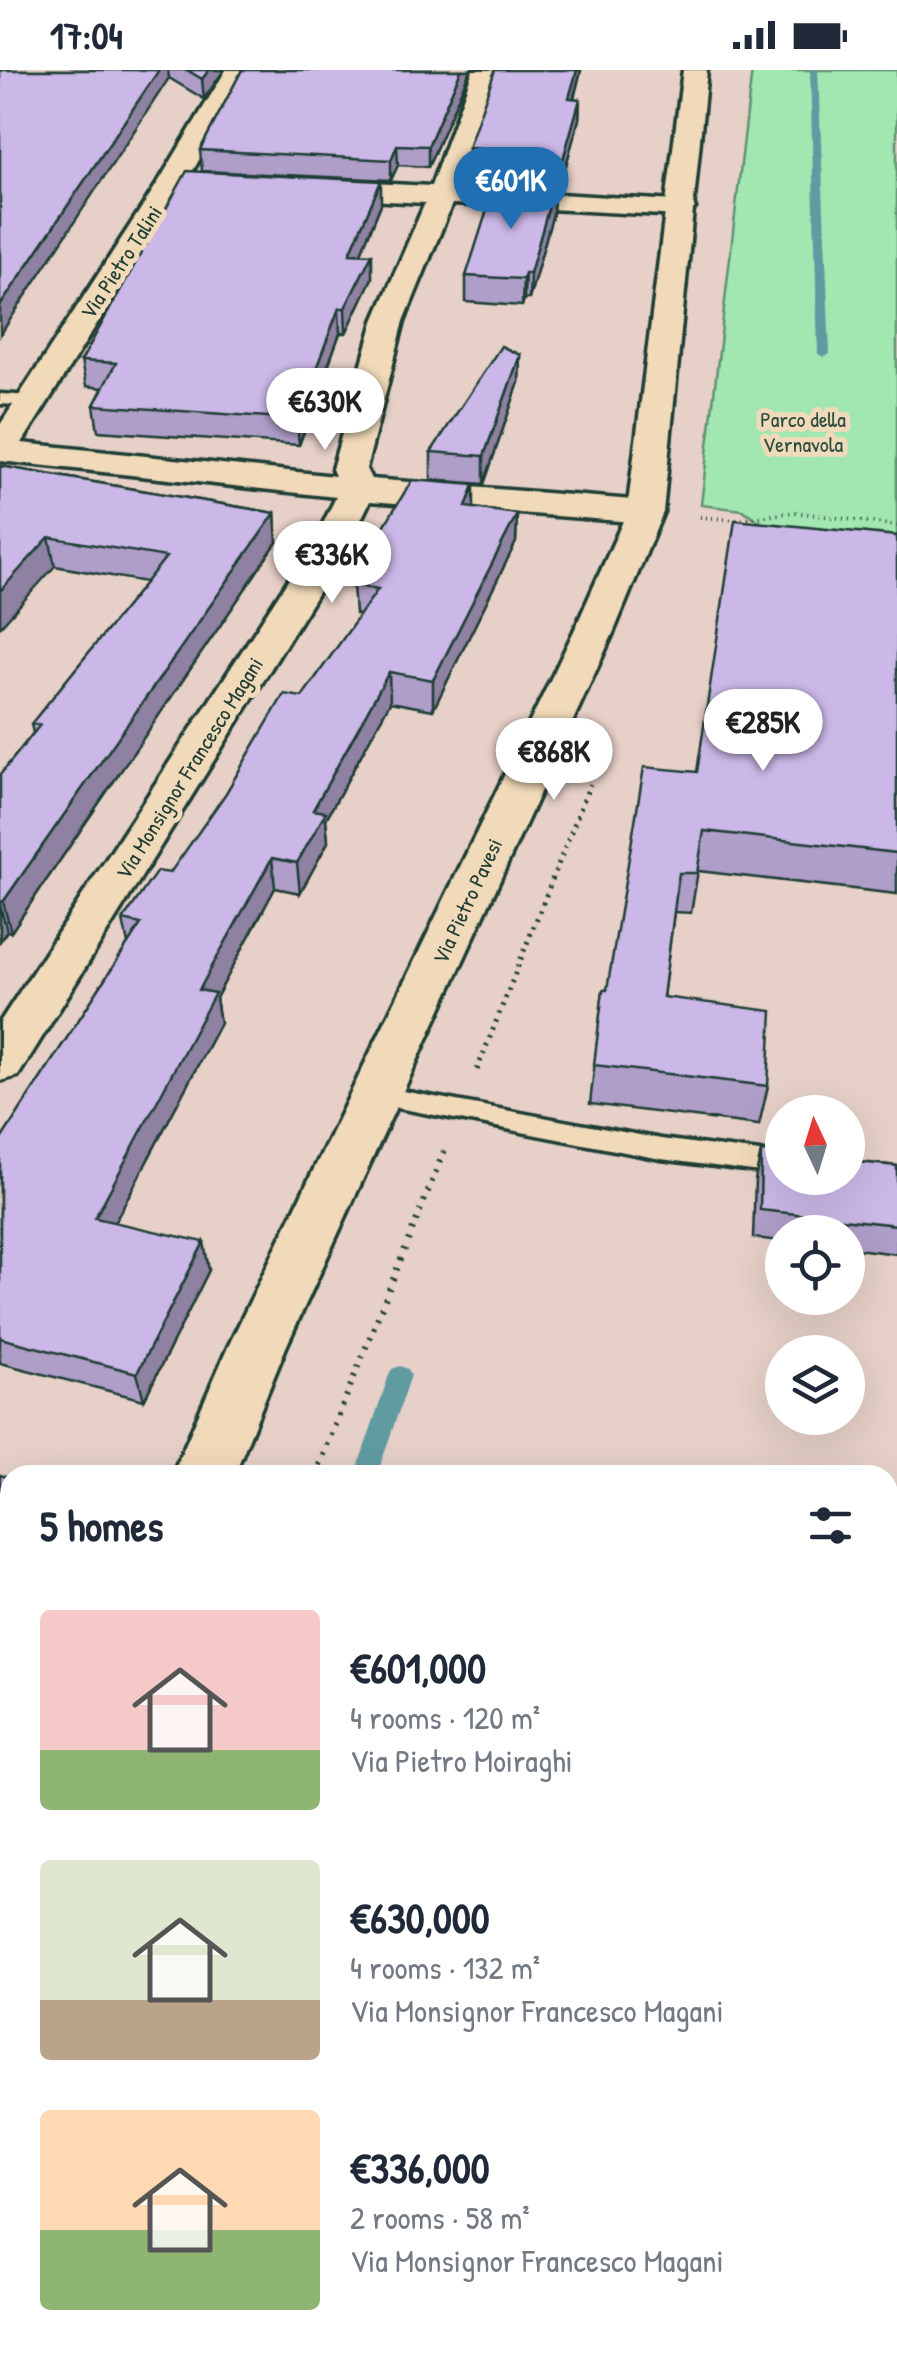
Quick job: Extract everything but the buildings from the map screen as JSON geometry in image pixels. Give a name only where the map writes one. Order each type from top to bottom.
[{"type":"street","name":"Via Pietro Talini","points":[[0,486],[32,402],[173,181],[238,70]]},
{"type":"street","name":"Via Monsignor Francesco Magani","points":[[0,1063],[336,536],[358,490],[349,469],[389,321],[442,195],[485,70]]},
{"type":"street","name":"Via Pietro Pavesi","points":[[207,1465],[257,1347],[594,631],[645,512],[681,208],[687,114],[695,70]]},
{"type":"street","points":[[173,181],[681,208]]},
{"type":"street","points":[[10,452],[358,490],[645,512]]},
{"type":"lane","points":[[0,399],[32,402]]},
{"type":"lane","points":[[376,1095],[661,1148],[765,1163]]},
{"type":"path","points":[[645,512],[738,520],[795,512],[897,526]]},
{"type":"green space","name":"Parco della Vernavola","points":[[752,70],[897,70],[897,547],[768,527],[743,510],[701,505]]},
{"type":"waterway","points":[[814,70],[824,354]]},
{"type":"waterway","points":[[369,1465],[400,1375]]}]
